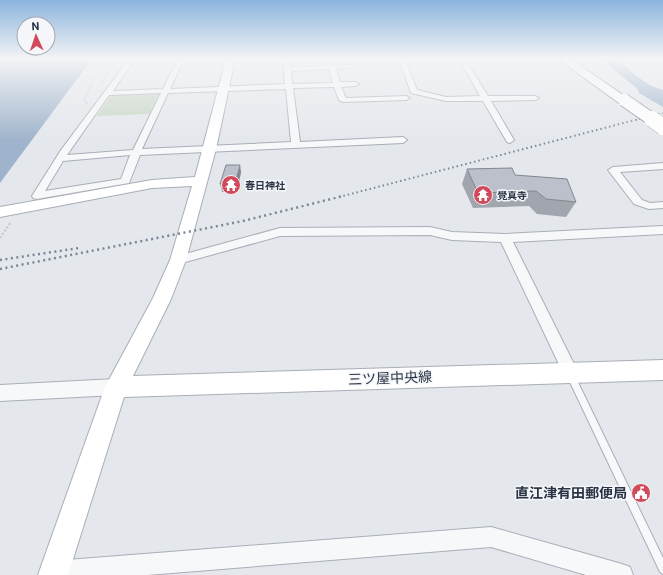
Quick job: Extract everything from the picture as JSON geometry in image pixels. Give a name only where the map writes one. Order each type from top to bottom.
[{"type":"highway","points":[[603,86],[663,126]]},
{"type":"main road","points":[[54,574],[116,387],[162,298],[178,260],[210,149],[224,88]]},
{"type":"main road","points":[[5,211],[152,184],[200,181]]},
{"type":"main road","name":"三ツ屋中央線","points":[[116,387],[663,370]]},
{"type":"street","points":[[113,86],[61,158],[38,196],[125,181],[136,152],[168,86]]},
{"type":"street","points":[[289,86],[296,145]]},
{"type":"street","points":[[108,93],[297,86]]},
{"type":"street","points":[[337,86],[343,100],[406,98]]},
{"type":"street","points":[[412,86],[414,90],[446,99],[535,98]]},
{"type":"street","points":[[477,86],[510,140]]},
{"type":"street","points":[[61,158],[136,152],[403,140]]},
{"type":"street","points":[[663,166],[613,170],[638,202],[649,206],[663,205]]},
{"type":"street","points":[[178,260],[280,232],[407,231],[430,232],[452,236],[505,238],[663,230]]},
{"type":"street","points":[[505,238],[570,372]]},
{"type":"street","points":[[0,393],[116,387]]},
{"type":"street","points":[[54,574],[491,537],[622,575]]},
{"type":"lane","points":[[570,372],[663,569]]},
{"type":"path","points":[[87,104],[84,100],[90,86]]},
{"type":"green space","points":[[159,94],[149,114],[97,116],[111,95]]},
{"type":"water","points":[[0,86],[72,86],[0,183]]},
{"type":"water","points":[[634,86],[652,86],[663,90],[663,107],[639,93]]},
{"type":"building","points":[[226,165],[240,165],[235,184],[220,184]]},
{"type":"building","points":[[512,168],[515,175],[567,179],[576,202],[546,199],[536,191],[478,193],[467,169]]},
{"type":"railway","points":[[636,120],[663,113]]},
{"type":"railway","points":[[339,197],[639,119]]},
{"type":"railway","points":[[339,197],[343,196]]},
{"type":"railway","points":[[0,269],[243,221],[339,197]]},
{"type":"railway","points":[[0,260],[79,248]]},
{"type":"place","name":"春日神社","points":[[231,185]]},
{"type":"place","name":"覺真寺","points":[[483,195]]},
{"type":"place","name":"直江津有田郵便局","points":[[641,493]]}]
